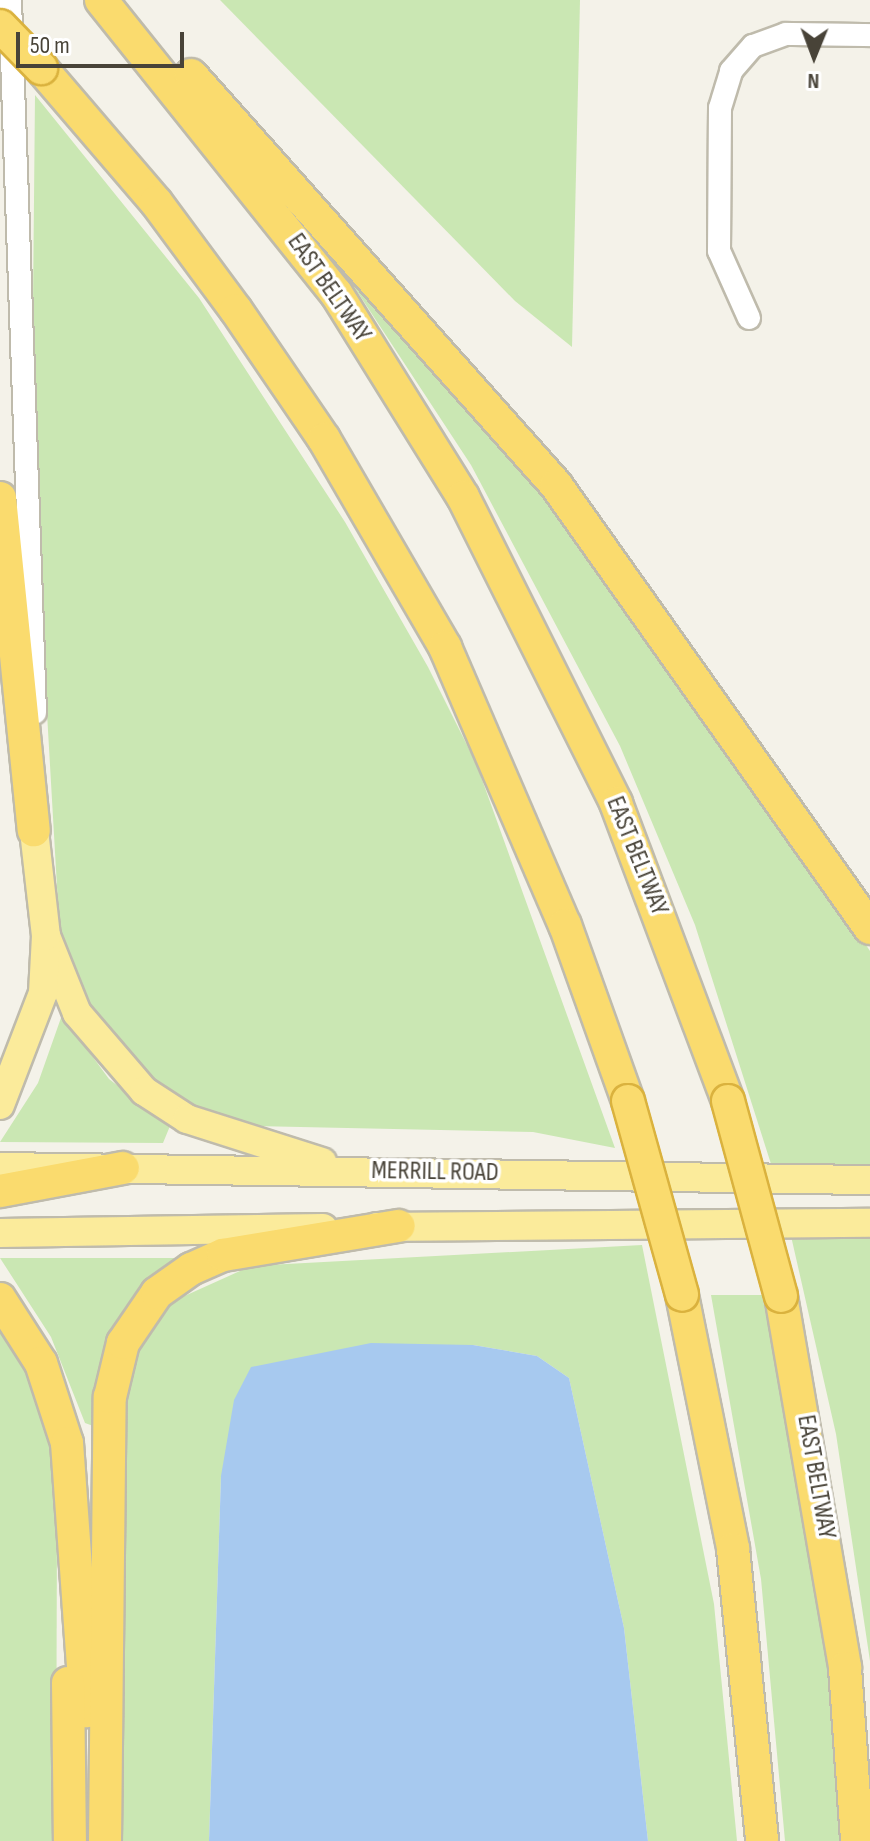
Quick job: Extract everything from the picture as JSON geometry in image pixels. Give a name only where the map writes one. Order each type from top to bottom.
[{"type":"highway","points":[[104,0],[203,86],[556,485],[870,928]]},
{"type":"highway","name":"EAST BELTWAY","points":[[104,0],[336,293],[463,497],[616,803],[728,1101],[781,1296],[843,1652],[857,1841]]},
{"type":"highway","points":[[0,26],[41,68],[236,310],[324,439],[445,647],[565,925],[628,1101],[682,1295],[733,1549],[762,1841]]},
{"type":"highway","points":[[0,498],[34,830]]},
{"type":"highway","points":[[0,1191],[123,1168]]},
{"type":"highway","points":[[105,1841],[110,1397],[123,1343],[157,1293],[191,1269],[223,1255],[399,1226]]},
{"type":"highway","points":[[0,1299],[41,1363],[67,1443],[82,1600],[89,1841]]},
{"type":"highway","points":[[67,1443],[70,1841]]},
{"type":"main road","points":[[0,1105],[33,1034],[46,936],[34,830]]},
{"type":"main road","points":[[46,936],[77,1013],[144,1091],[187,1119],[351,1172]]},
{"type":"main road","name":"MERRILL ROAD","points":[[0,1167],[870,1180]]},
{"type":"main road","points":[[0,1221],[60,1233]]},
{"type":"main road","name":"MERRILL ROAD","points":[[0,1233],[399,1226],[870,1223]]},
{"type":"street","points":[[10,0],[17,351],[35,667],[34,830]]},
{"type":"street","points":[[749,318],[719,251],[720,108],[731,71],[753,46],[786,34],[870,35]]},
{"type":"green space","points":[[220,0],[580,0],[572,347],[515,301]]},
{"type":"green space","points":[[35,95],[199,298],[345,522],[428,667],[476,763],[615,1148],[533,1132],[252,1126],[164,1094],[114,1047],[77,989],[60,939],[39,574],[32,409]]},
{"type":"green space","points":[[328,247],[498,429],[748,770],[870,951],[870,1167],[771,1164],[695,925],[620,746],[471,465]]},
{"type":"green space","points":[[62,1015],[109,1079],[170,1126],[163,1143],[0,1142],[38,1083]]},
{"type":"green space","points":[[791,1236],[870,1237],[870,1661],[836,1434]]},
{"type":"green space","points":[[642,1245],[714,1604],[737,1841],[648,1841],[624,1628],[569,1378],[537,1356],[473,1345],[221,1476],[209,1841],[115,1841],[124,1392],[138,1343],[169,1303],[251,1266]]},
{"type":"green space","points":[[0,1258],[176,1258],[180,1265],[96,1427],[85,1423],[51,1337]]},
{"type":"green space","points":[[711,1295],[762,1295],[828,1633],[846,1841],[785,1841],[761,1579]]},
{"type":"green space","points":[[0,1317],[50,1417],[57,1518],[56,1841],[0,1841]]},
{"type":"water","points":[[371,1343],[473,1345],[537,1356],[569,1378],[624,1628],[648,1841],[209,1841],[221,1476],[234,1400],[251,1367]]}]
